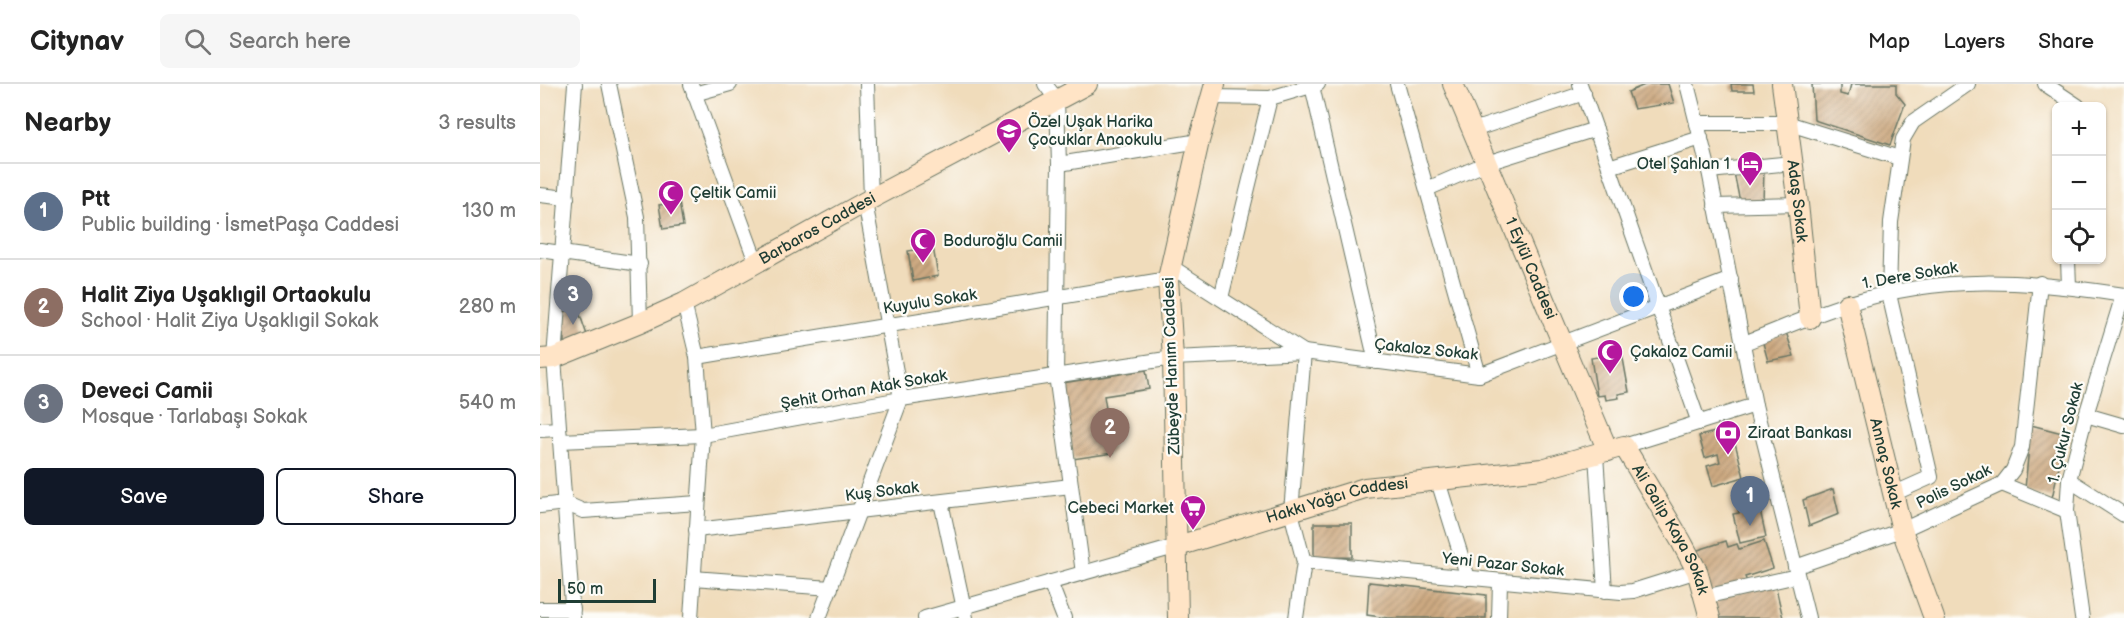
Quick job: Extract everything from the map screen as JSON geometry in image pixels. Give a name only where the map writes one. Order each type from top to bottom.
[{"type":"main road","name":"Barbaros Caddesi","points":[[547,359],[640,323],[684,303],[868,201],[1051,92],[1087,84]]},
{"type":"main road","name":"1 Eylül Caddesi","points":[[1453,84],[1609,450]]},
{"type":"main road","name":"Adaş Sokak","points":[[1782,84],[1810,318]]},
{"type":"main road","name":"Zübeyde Hanım Caddesi","points":[[1178,618],[1178,546],[1169,272],[1213,91]]},
{"type":"main road","name":"Annaç Sokak","points":[[1847,304],[1902,531],[1934,618]]},
{"type":"main road","name":"Hakkı Yağcı Caddesi","points":[[1178,546],[1291,513],[1365,488],[1542,469],[1609,450]]},
{"type":"main road","name":"Ali Galip Kaya Sokak","points":[[1609,450],[1681,542],[1696,571],[1710,618]]},
{"type":"street","points":[[540,609],[573,614],[560,435],[547,359],[562,253],[575,84]]},
{"type":"street","points":[[609,84],[637,217],[640,323]]},
{"type":"street","points":[[730,84],[693,89],[756,262]]},
{"type":"street","points":[[819,618],[901,399],[868,201],[867,84]]},
{"type":"street","points":[[1397,84],[1479,375]]},
{"type":"street","points":[[1687,84],[1709,171],[1755,405],[1808,618]]},
{"type":"street","points":[[2045,84],[2072,102]]},
{"type":"street","points":[[1213,91],[1270,98],[1315,85],[1376,362]]},
{"type":"street","points":[[1893,494],[1931,477],[1888,294],[1891,222],[1899,158],[1903,139],[1913,122],[1958,87]]},
{"type":"street","points":[[1473,130],[1582,89],[1699,423]]},
{"type":"street","points":[[1051,92],[1059,164],[1056,375],[1083,573]]},
{"type":"street","points":[[1221,298],[1270,98]]},
{"type":"street","points":[[1697,123],[1787,123],[1899,158]]},
{"type":"street","points":[[1427,189],[1487,164],[1596,129]]},
{"type":"street","points":[[1609,167],[1701,138]]},
{"type":"street","points":[[1059,164],[1199,141]]},
{"type":"street","points":[[1709,171],[1793,163]]},
{"type":"street","points":[[540,195],[567,198]]},
{"type":"street","points":[[1715,206],[1798,204]]},
{"type":"street","points":[[540,250],[639,264]]},
{"type":"street","points":[[2068,264],[2069,286]]},
{"type":"street","points":[[1169,272],[1221,298],[1304,352],[1291,513],[1304,562],[1296,618]]},
{"type":"street","name":"Kuyulu Sokak","points":[[697,357],[1058,298],[1169,272]]},
{"type":"street","name":"Çakaloz Sokak","points":[[1173,357],[1304,352],[1479,375],[1731,279]]},
{"type":"street","name":"1. Dere Sokak","points":[[1744,344],[1847,304],[1888,294],[1963,282],[2040,283],[2124,295]]},
{"type":"street","name":"Polis Sokak","points":[[1704,597],[1796,571],[1902,531],[2002,484],[2013,470],[2022,447],[2040,283]]},
{"type":"street","name":"1. Çukur Sokak","points":[[2082,618],[2067,511],[2069,480],[2086,415],[2124,295]]},
{"type":"street","points":[[684,303],[697,357],[703,435],[690,618]]},
{"type":"street","name":"Şehit Orhan Atak Sokak","points":[[540,430],[560,435],[703,435],[901,399],[1173,357]]},
{"type":"street","name":"Hakkı Yağcı Caddesi","points":[[1609,450],[1755,405]]},
{"type":"street","points":[[2086,415],[2124,426]]},
{"type":"street","points":[[1605,591],[1609,450]]},
{"type":"street","points":[[2069,480],[2124,515]]},
{"type":"street","points":[[1438,481],[1468,578]]},
{"type":"street","points":[[2002,484],[2067,511]]},
{"type":"street","name":"Kuş Sokak","points":[[696,530],[1071,486]]},
{"type":"street","points":[[941,502],[965,613]]},
{"type":"street","points":[[540,506],[565,503],[583,511],[698,503]]},
{"type":"street","name":"Hakkı Yağcı Caddesi","points":[[925,618],[965,613],[1050,582],[1178,546]]},
{"type":"street","name":"Yeni Pazar Sokak","points":[[1304,562],[1605,591],[1633,591],[1696,571]]},
{"type":"street","points":[[693,578],[831,588]]},
{"type":"street","points":[[1050,582],[1067,617]]},
{"type":"street","points":[[1499,618],[1500,582]]},
{"type":"building","points":[[1647,84],[1668,84],[1674,103],[1634,109],[1628,92]]},
{"type":"building","points":[[1731,84],[1753,84],[1754,91],[1732,91]]},
{"type":"building","points":[[1812,84],[1840,84],[1840,94],[1848,96],[1851,84],[1896,84],[1896,93],[1905,104],[1890,145],[1814,120]]},
{"type":"building","name":"Otel Şahlan 1","points":[[1764,170],[1763,201],[1740,202],[1734,173]]},
{"type":"building","name":"Çeltik Camii","points":[[679,202],[683,226],[663,229],[659,205]]},
{"type":"building","name":"Boduroğlu Camii","points":[[933,247],[938,276],[913,281],[908,251]]},
{"type":"building","points":[[578,309],[588,338],[564,344],[563,312]]},
{"type":"building","points":[[1786,332],[1794,356],[1768,361],[1763,343],[1765,340]]},
{"type":"building","name":"Çakaloz Camii","points":[[1622,353],[1629,392],[1618,394],[1619,398],[1606,400],[1605,395],[1597,396],[1591,358]]},
{"type":"building","points":[[1146,370],[1149,389],[1104,396],[1113,453],[1073,459],[1062,383]]},
{"type":"building","points":[[2031,425],[2066,434],[2052,498],[2025,489]]},
{"type":"building","name":"Ziraat Bankası","points":[[1731,428],[1744,477],[1713,486],[1707,466],[1720,462],[1718,454],[1705,458],[1699,436]]},
{"type":"building","points":[[1833,489],[1839,514],[1809,526],[1803,500]]},
{"type":"building","points":[[1757,496],[1766,537],[1740,543],[1733,514],[1739,513],[1736,501]]},
{"type":"building","points":[[1314,523],[1352,523],[1352,557],[1314,558]]},
{"type":"building","points":[[1726,541],[1728,547],[1737,544],[1739,549],[1764,541],[1773,568],[1745,577],[1747,582],[1709,594],[1695,551]]},
{"type":"building","points":[[1369,582],[1486,595],[1486,618],[1388,618],[1367,615]]},
{"type":"building","points":[[1775,584],[1783,618],[1715,618],[1711,600]]},
{"type":"place","name":"Özel Uşak Harika Çocuklar Anaokulu","points":[[1009,154]]},
{"type":"place","name":"Otel Şahlan 1","points":[[1750,187]]},
{"type":"place","name":"Çeltik Camii","points":[[671,216]]},
{"type":"place","name":"Boduroğlu Camii","points":[[923,264]]},
{"type":"place","name":"Deveci Camii","points":[[573,325]]},
{"type":"place","name":"Çakaloz Camii","points":[[1610,375]]},
{"type":"place","name":"Ziraat Bankası","points":[[1728,456]]},
{"type":"place","name":"Halit Ziya Uşaklıgil Ortaokulu","points":[[1110,458]]},
{"type":"place","name":"Ptt","points":[[1750,526]]},
{"type":"place","name":"Cebeci Market","points":[[1193,531]]}]
